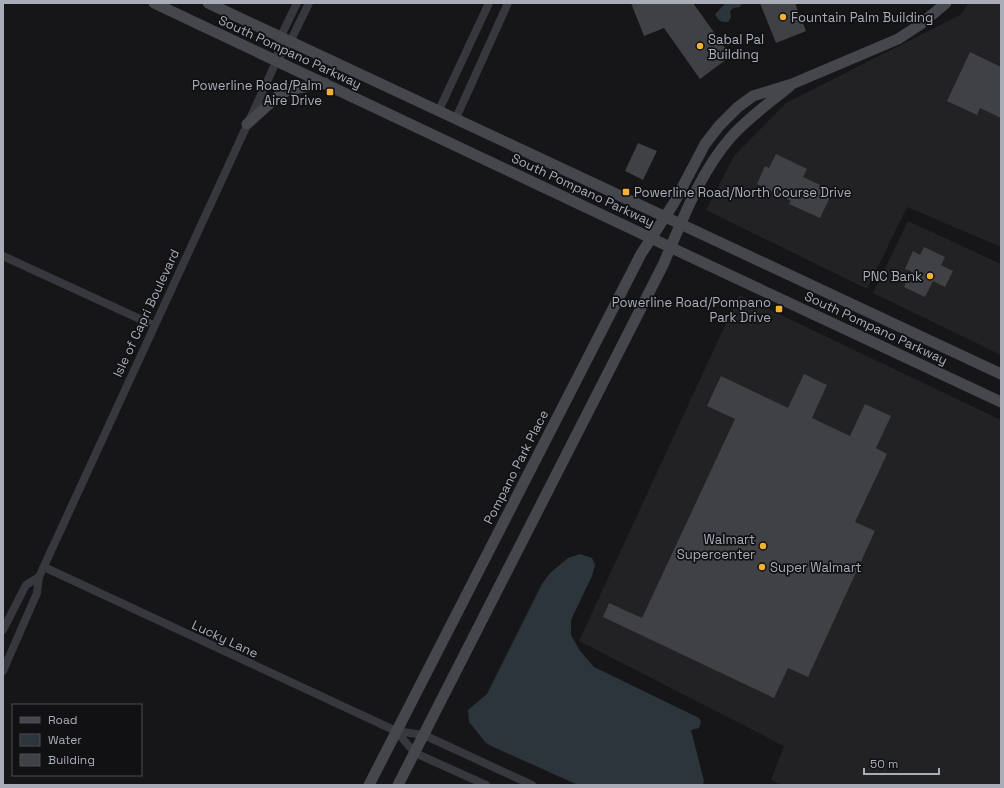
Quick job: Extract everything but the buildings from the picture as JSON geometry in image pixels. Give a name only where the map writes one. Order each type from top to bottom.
[{"type":"main road","name":"South Pompano Parkway","points":[[154,3],[1001,402]]},
{"type":"main road","name":"South Pompano Parkway","points":[[208,3],[1001,374]]},
{"type":"main road","points":[[398,785],[671,247],[700,182],[724,145],[747,121],[792,84],[898,39],[921,24],[946,3]]},
{"type":"main road","points":[[247,124],[277,97],[288,90],[325,83]]},
{"type":"main road","name":"Pompano Park Place","points":[[368,785],[651,238],[674,203],[699,154],[724,120],[752,96],[792,84]]},
{"type":"street","points":[[285,40],[297,3]]},
{"type":"street","points":[[285,40],[309,3]]},
{"type":"street","points":[[439,110],[489,3]]},
{"type":"street","points":[[456,118],[508,3]]},
{"type":"street","name":"Isle of Capri Boulevard","points":[[3,671],[37,593],[39,577],[153,325],[285,40]]},
{"type":"street","points":[[3,256],[153,325]]},
{"type":"street","name":"Lucky Lane","points":[[44,567],[396,731]]},
{"type":"street","name":"Isle of Capri Boulevard","points":[[3,630],[26,585],[39,577]]},
{"type":"street","points":[[396,731],[424,735],[532,785]]},
{"type":"street","points":[[396,731],[415,752],[486,785]]},
{"type":"shaded area","points":[[968,3],[1001,3],[1001,247],[907,207],[867,289],[706,210],[734,156],[786,103],[962,14]]},
{"type":"shaded area","points":[[908,221],[1001,264],[1001,355],[873,293]]},
{"type":"shaded area","points":[[739,295],[1001,420],[1001,785],[783,785],[771,780],[784,746],[579,641]]},
{"type":"water","points":[[724,3],[742,3],[740,7],[733,8],[730,11],[731,17],[728,22],[720,21],[715,14],[724,5]]},
{"type":"water","points":[[580,554],[592,558],[595,565],[592,576],[571,620],[571,635],[580,651],[594,667],[699,718],[701,722],[699,728],[691,730],[704,781],[703,785],[578,785],[491,746],[486,743],[469,722],[468,710],[487,694],[542,584],[550,573],[568,558]]},
{"type":"place","name":"Fountain Palm Building","points":[[783,17]]},
{"type":"place","name":"Sabal Pal Building","points":[[700,46]]},
{"type":"place","name":"Powerline Road/Palm Aire Drive","points":[[330,92]]},
{"type":"place","name":"Powerline Road/North Course Drive","points":[[626,192]]},
{"type":"place","name":"PNC Bank","points":[[930,276]]},
{"type":"place","name":"Powerline Road/Pompano Park Drive","points":[[779,309]]},
{"type":"place","name":"Walmart Supercenter","points":[[763,546]]},
{"type":"place","name":"Super Walmart","points":[[762,567]]}]
